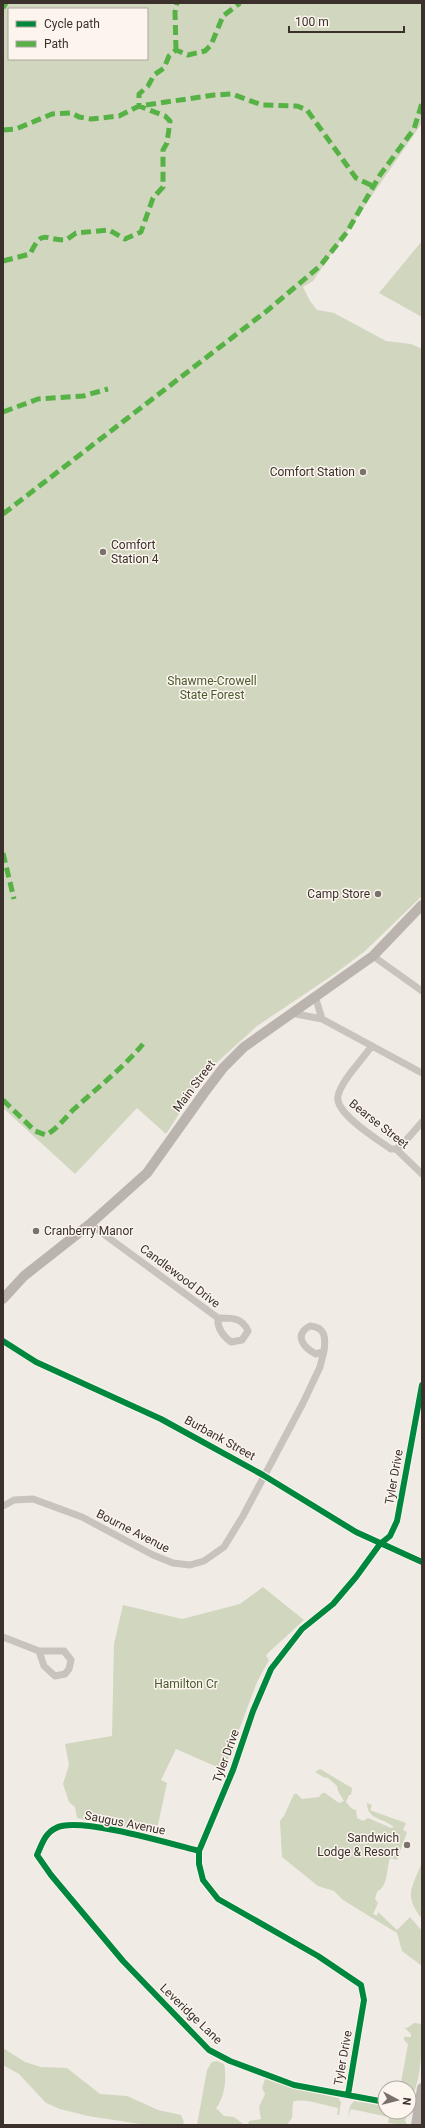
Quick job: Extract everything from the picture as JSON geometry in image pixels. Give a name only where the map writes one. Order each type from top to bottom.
[{"type":"main road","name":"Main Street","points":[[3,1299],[24,1276],[90,1224],[148,1173],[223,1068],[244,1048],[291,1013],[373,956],[422,905]]},
{"type":"main road","points":[[417,2100],[422,2088]]},
{"type":"street","points":[[373,956],[422,991]]},
{"type":"street","points":[[315,996],[322,1019]]},
{"type":"street","points":[[291,1013],[322,1019],[371,1047],[422,1073]]},
{"type":"street","name":"Bearse Street","points":[[371,1047],[342,1085],[338,1096],[338,1104],[341,1110],[368,1133],[392,1149],[396,1149],[422,1174]]},
{"type":"street","points":[[396,1149],[402,1146],[422,1122]]},
{"type":"street","name":"Candlewood Drive","points":[[90,1224],[218,1318]]},
{"type":"street","name":"Burbank Street","points":[[3,1341],[36,1362],[161,1419],[263,1475],[326,1514],[380,1544],[422,1562]]},
{"type":"street","name":"Bourne Avenue","points":[[3,1506],[14,1500],[33,1499],[82,1517],[153,1555],[172,1563],[190,1565],[204,1561],[224,1547],[304,1403],[320,1367],[324,1350]]},
{"type":"street","name":"Tyler Drive","points":[[348,2095],[364,2000],[361,1985],[318,1956],[218,1898],[203,1880],[199,1864],[199,1851],[233,1770],[253,1711],[271,1669],[302,1629],[333,1604],[356,1577],[380,1544],[390,1536],[397,1521],[422,1385]]},
{"type":"street","points":[[3,1637],[39,1652],[64,1651],[71,1660],[69,1669],[65,1674],[55,1676],[44,1666],[39,1652]]},
{"type":"street","name":"Saugus Avenue","points":[[38,1855],[46,1835],[56,1827],[68,1824],[104,1828],[199,1851]]},
{"type":"street","name":"Leveridge Lane","points":[[38,1855],[50,1875],[123,1961],[208,2050],[230,2061],[294,2085],[377,2100]]},
{"type":"green space","name":"Shawme-Crowell State Forest","points":[[3,3],[422,3],[422,123],[313,281],[303,287],[310,301],[317,310],[334,313],[386,341],[411,344],[422,349],[422,896],[365,951],[336,973],[257,1026],[225,1055],[205,1074],[166,1134],[137,1108],[75,1174],[3,1108]]},
{"type":"green space","points":[[422,241],[422,317],[379,293]]},
{"type":"green space","name":"Hamilton Cr","points":[[263,1587],[304,1620],[266,1656],[269,1660],[257,1682],[224,1770],[176,1749],[161,1780],[167,1783],[156,1834],[77,1818],[75,1807],[69,1802],[63,1784],[69,1765],[65,1744],[112,1736],[114,1644],[123,1605],[182,1619],[240,1604]]},
{"type":"green space","points":[[320,1769],[352,1788],[351,1795],[349,1795],[346,1802],[352,1809],[356,1810],[357,1818],[363,1821],[368,1818],[391,1828],[394,1827],[373,1816],[368,1809],[367,1803],[372,1805],[370,1810],[406,1823],[403,1830],[407,1832],[397,1860],[390,1858],[384,1885],[377,1892],[375,1899],[378,1903],[373,1914],[377,1916],[378,1912],[397,1930],[410,1917],[422,1931],[422,1966],[402,1951],[397,1933],[343,1900],[334,1891],[318,1886],[282,1857],[280,1821],[284,1816],[294,1794],[297,1794],[302,1799],[319,1797],[322,1793],[325,1793],[339,1803],[344,1801],[338,1791],[337,1786],[328,1778],[315,1772]]},
{"type":"green space","points":[[422,1862],[422,1919],[413,1903],[411,1891]]},
{"type":"green space","points":[[414,2023],[422,2024],[421,2052],[417,2085],[417,2080],[401,2080],[408,2044],[404,2040],[404,2037],[411,2037],[411,2034],[404,2027],[407,2028]]},
{"type":"green space","points":[[3,2048],[25,2062],[41,2067],[67,2068],[100,2094],[127,2096],[158,2110],[181,2115],[184,2122],[182,2125],[147,2125],[88,2116],[60,2109],[46,2103],[19,2074],[3,2065]]},
{"type":"green space","points":[[217,2061],[224,2064],[225,2081],[223,2093],[216,2108],[224,2116],[234,2117],[243,2124],[248,2125],[197,2125],[207,2070],[212,2062]]},
{"type":"green space","points":[[265,2079],[297,2089],[338,2098],[341,2102],[339,2115],[337,2115],[338,2108],[308,2101],[297,2101],[293,2102],[292,2118],[287,2125],[248,2125],[249,2121],[261,2119],[259,2107],[265,2094],[262,2088]]},
{"type":"green space","points":[[354,2101],[377,2105],[377,2114],[351,2109],[348,2117],[350,2106]]},
{"type":"green space","points":[[388,2120],[405,2120],[407,2125],[388,2123]]},
{"type":"marked path","points":[[3,8],[6,3]]},
{"type":"marked path","points":[[176,50],[175,12],[177,3]]},
{"type":"marked path","points":[[3,261],[30,254],[38,241],[44,237],[66,240],[76,233],[109,230],[125,239],[141,232],[153,198],[163,187],[163,150],[167,143],[170,121],[165,116],[139,106],[139,94],[148,86],[154,75],[164,68],[169,56],[176,50],[188,55],[205,51],[211,45],[223,16],[240,3]]},
{"type":"marked path","points":[[3,130],[16,129],[52,114],[72,113],[79,117],[91,119],[119,116],[139,106],[214,95],[232,94],[262,105],[297,106],[307,110],[356,178],[373,186]]},
{"type":"marked path","points":[[3,514],[268,310],[320,266],[347,232],[380,175],[414,129],[422,103]]},
{"type":"marked path","points":[[3,412],[38,399],[83,396],[108,389]]},
{"type":"marked path","points":[[3,853],[14,899]]},
{"type":"marked path","points":[[3,1100],[35,1131],[46,1135],[57,1127],[73,1110],[118,1070],[143,1044]]},
{"type":"cycle path","points":[[3,1341],[36,1362],[161,1419],[263,1475],[356,1532],[422,1562]]},
{"type":"cycle path","points":[[348,2095],[364,2000],[361,1985],[318,1956],[218,1899],[203,1880],[199,1864],[199,1851],[233,1770],[253,1711],[271,1669],[302,1629],[333,1604],[356,1577],[380,1544],[390,1536],[397,1521],[422,1385]]},
{"type":"cycle path","points":[[199,1851],[126,1832],[104,1828],[67,1825],[52,1830],[44,1839],[37,1855],[51,1875],[123,1961],[209,2050],[230,2061],[294,2085],[377,2101]]},
{"type":"place","name":"Comfort Station","points":[[363,472]]},
{"type":"place","name":"Comfort Station 4","points":[[103,552]]},
{"type":"place","name":"Camp Store","points":[[378,894]]},
{"type":"place","name":"Cranberry Manor","points":[[36,1231]]},
{"type":"place","name":"Sandwich Lodge & Resort","points":[[407,1845]]}]
